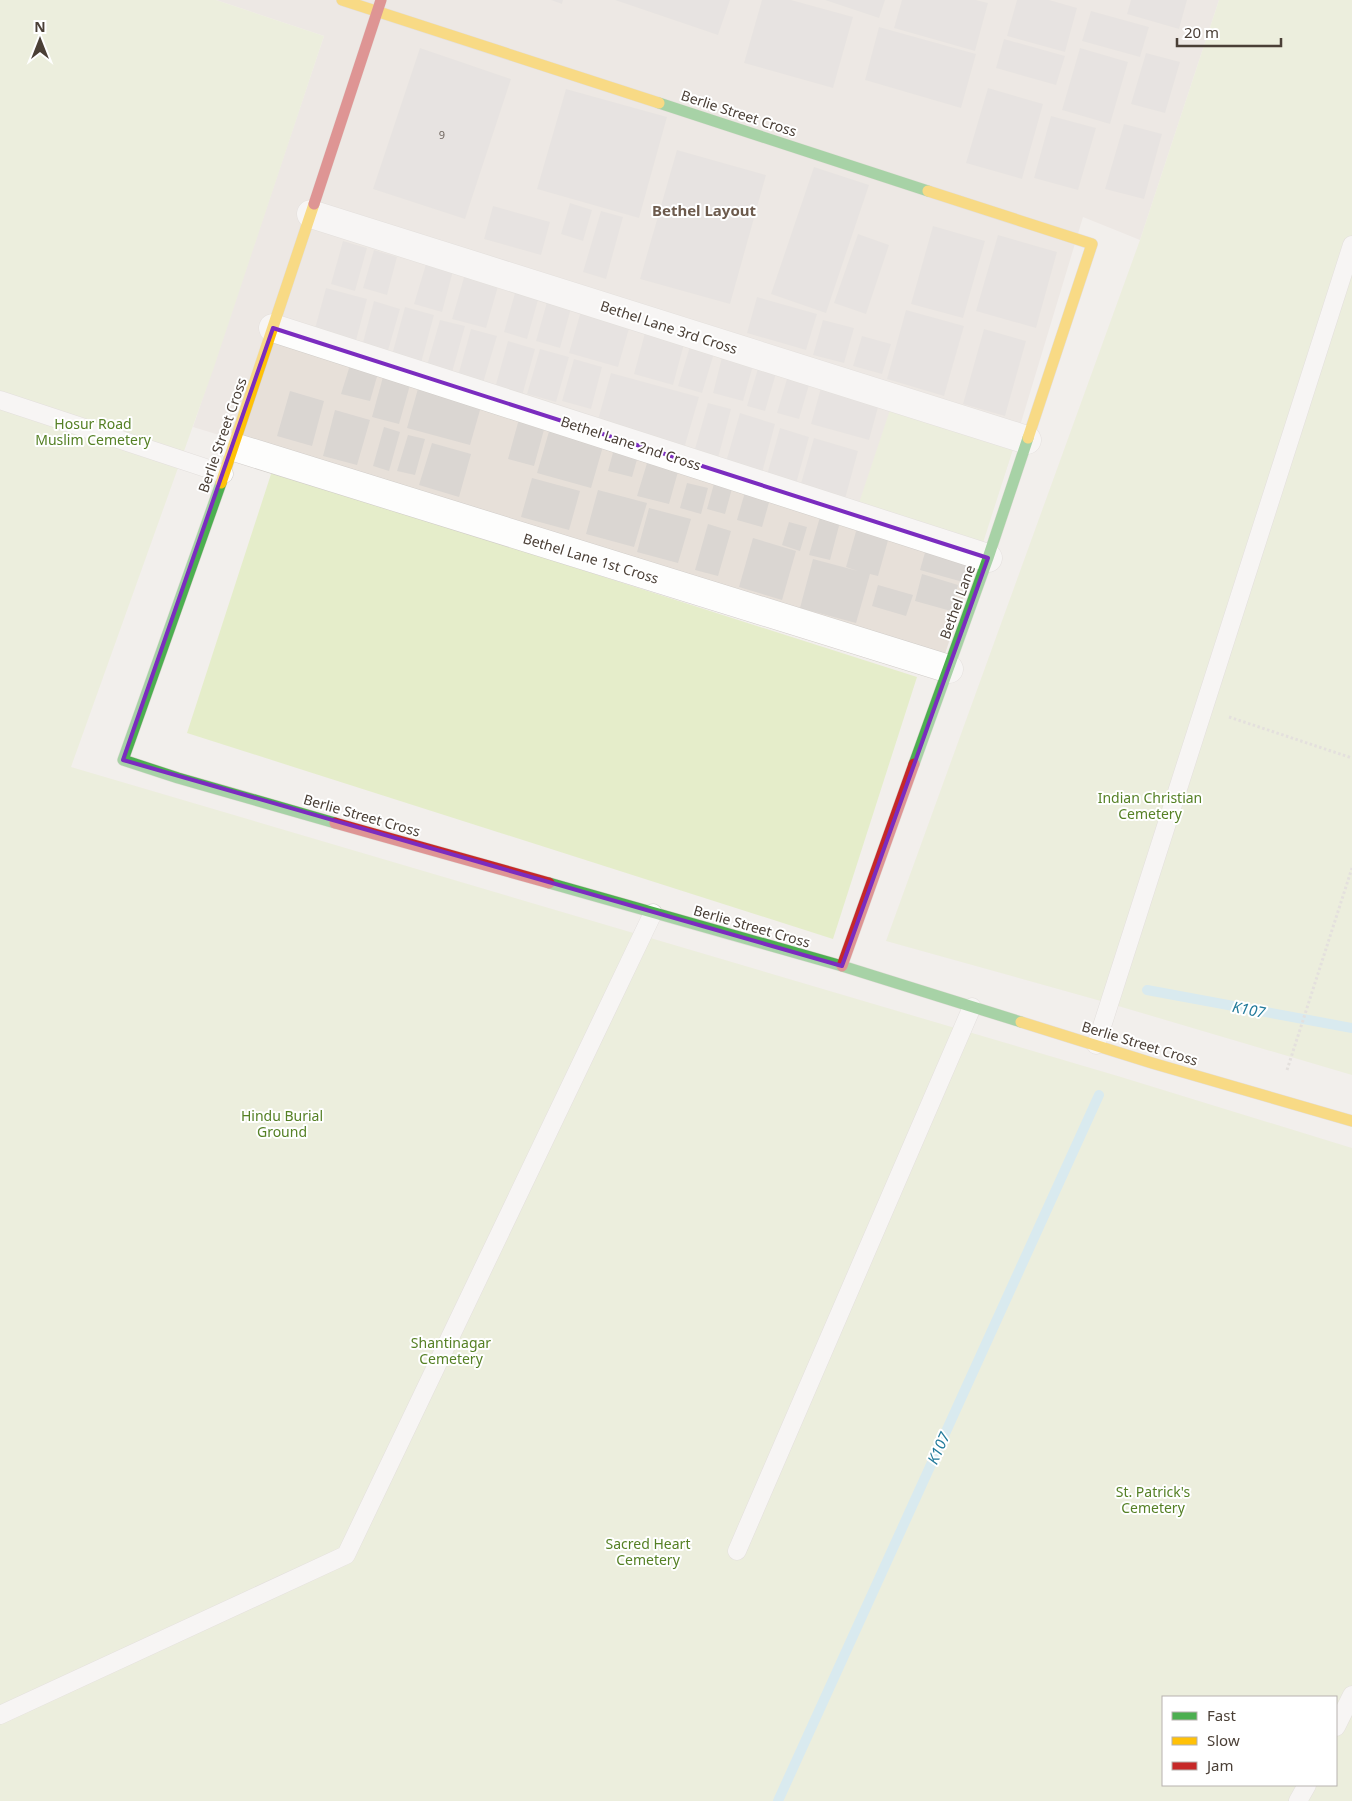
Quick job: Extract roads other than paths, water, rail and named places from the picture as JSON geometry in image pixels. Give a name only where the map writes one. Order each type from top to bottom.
[{"type":"street","points":[[342,0],[379,6]]},
{"type":"street","name":"Berlie Street Cross","points":[[1092,244],[379,6],[234,448],[123,760],[653,914],[842,966],[1096,1045],[1352,1121]]},
{"type":"street","name":"Bethel Lane 3rd Cross","points":[[311,214],[1027,440]]},
{"type":"street","name":"Bethel Lane","points":[[842,966],[988,558],[1092,244]]},
{"type":"street","name":"Bethel Lane 2nd Cross","points":[[273,328],[988,558]]},
{"type":"street","name":"Bethel Lane 1st Cross","points":[[234,448],[949,669]]},
{"type":"lane","points":[[1096,1045],[1352,245]]},
{"type":"lane","points":[[0,400],[224,474]]},
{"type":"lane","points":[[0,1715],[346,1555],[653,914]]},
{"type":"lane","points":[[737,1551],[972,1007]]},
{"type":"lane","points":[[1337,1725],[1352,1695]]},
{"type":"lane","points":[[1298,1801],[1306,1786]]},
{"type":"waterway","name":"K107","points":[[1147,990],[1352,1028]]},
{"type":"waterway","name":"K107","points":[[778,1801],[1099,1095]]},
{"type":"district","name":"Bethel Layout","points":[[704,210]]},
{"type":"park label","name":"Hosur Road Muslim Cemetery","points":[[93,432]]},
{"type":"park label","name":"Indian Christian Cemetery","points":[[1150,806]]},
{"type":"park label","name":"Hindu Burial Ground","points":[[282,1124]]},
{"type":"park label","name":"Shantinagar Cemetery","points":[[451,1350]]},
{"type":"park label","name":"St. Patrick's Cemetery","points":[[1153,1499]]},
{"type":"park label","name":"Sacred Heart Cemetery","points":[[648,1552]]}]
